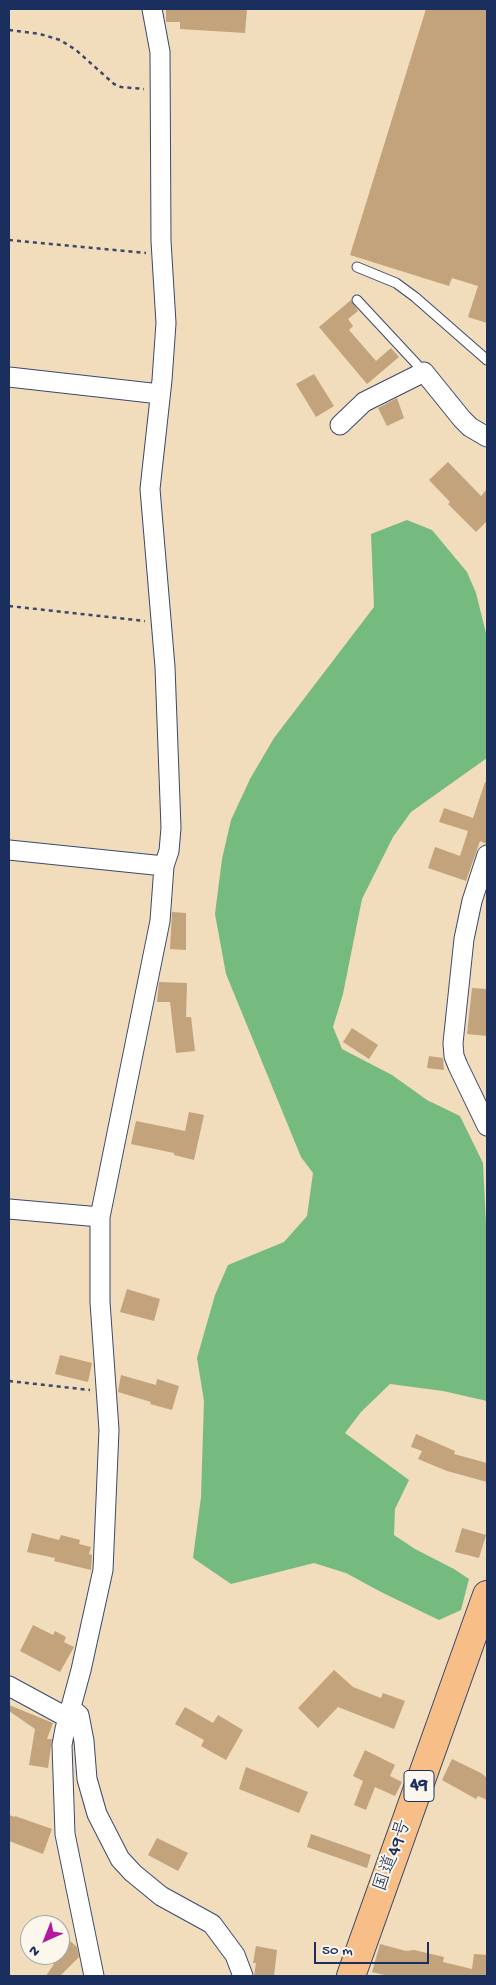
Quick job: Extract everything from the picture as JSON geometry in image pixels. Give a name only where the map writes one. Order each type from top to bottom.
[{"type":"highway","name":"国道49号","points":[[351,1976],[487,1595]]},
{"type":"street","points":[[94,1976],[91,1953],[65,1834],[62,1798],[62,1745],[82,1670],[103,1570],[108,1460],[100,1302],[100,1218],[160,921],[164,866],[169,852],[171,828],[165,667],[150,489],[166,323],[162,255],[160,52],[152,9]]},
{"type":"street","points":[[340,425],[364,402],[424,372],[462,419],[470,427],[487,437]]},
{"type":"street","points":[[9,377],[160,394]]},
{"type":"street","points":[[9,850],[164,866]]},
{"type":"street","points":[[487,855],[472,900],[464,939],[452,1044],[458,1066],[487,1126]]},
{"type":"street","points":[[9,1209],[100,1218]]},
{"type":"street","points":[[9,1686],[79,1716],[84,1741],[87,1779],[97,1814],[120,1859],[133,1873],[161,1896],[212,1924],[235,1955],[243,1976]]},
{"type":"lane","points":[[357,267],[396,283],[409,292],[487,360]]},
{"type":"lane","points":[[357,300],[424,372]]},
{"type":"path","points":[[9,30],[40,34],[60,40],[76,50],[114,84],[121,87],[160,90]]},
{"type":"path","points":[[9,240],[162,255]]},
{"type":"path","points":[[9,606],[161,622]]},
{"type":"path","points":[[9,1381],[106,1392]]},
{"type":"green space","points":[[407,520],[432,530],[467,572],[476,593],[487,637],[487,758],[411,812],[393,837],[362,899],[343,994],[333,1027],[342,1049],[392,1075],[427,1100],[460,1116],[483,1163],[487,1244],[487,1401],[443,1391],[390,1384],[361,1412],[345,1433],[409,1480],[395,1509],[394,1535],[469,1579],[461,1610],[439,1620],[346,1573],[314,1563],[231,1584],[193,1558],[201,1497],[204,1401],[197,1358],[215,1295],[228,1265],[284,1242],[307,1216],[313,1173],[301,1157],[226,974],[215,914],[222,859],[231,820],[250,779],[274,738],[374,607],[371,534]]},
{"type":"building","points":[[166,9],[247,9],[245,33],[180,29],[180,22],[166,22]]},
{"type":"building","points":[[426,9],[487,9],[487,323],[468,317],[478,286],[452,278],[449,286],[350,255]]},
{"type":"building","points":[[351,300],[358,311],[348,319],[353,326],[349,330],[376,361],[391,348],[399,357],[367,384],[319,327]]},
{"type":"building","points":[[314,374],[334,406],[316,417],[296,384]]},
{"type":"building","points":[[397,398],[404,418],[387,426],[378,408]]},
{"type":"building","points":[[448,462],[481,496],[487,489],[487,521],[476,532],[448,504],[450,502],[429,480]]},
{"type":"building","points":[[485,782],[487,783],[487,844],[480,841],[466,881],[428,868],[435,847],[460,856],[468,831],[439,822],[444,808],[473,818]]},
{"type":"building","points":[[172,912],[186,913],[186,950],[170,949]]},
{"type":"building","points":[[159,982],[187,983],[186,1017],[191,1017],[195,1051],[176,1053],[170,1002],[157,1002]]},
{"type":"building","points":[[472,988],[487,989],[487,1036],[467,1034]]},
{"type":"building","points":[[352,1028],[378,1045],[369,1059],[343,1042]]},
{"type":"building","points":[[429,1056],[443,1058],[444,1070],[427,1068]]},
{"type":"building","points":[[189,1112],[204,1115],[194,1160],[174,1155],[174,1153],[131,1144],[136,1121],[185,1131]]},
{"type":"building","points":[[127,1289],[160,1299],[154,1321],[120,1312]]},
{"type":"building","points":[[60,1355],[92,1363],[88,1382],[55,1374]]},
{"type":"building","points":[[121,1375],[156,1385],[157,1379],[179,1386],[172,1410],[118,1392]]},
{"type":"building","points":[[416,1434],[455,1451],[454,1454],[487,1463],[487,1482],[447,1471],[418,1459],[422,1451],[411,1447]]},
{"type":"building","points":[[462,1528],[486,1535],[479,1558],[455,1552]]},
{"type":"building","points":[[32,1533],[59,1540],[61,1535],[80,1540],[79,1544],[91,1547],[89,1554],[92,1555],[91,1570],[54,1561],[55,1558],[27,1552]]},
{"type":"building","points":[[33,1625],[53,1635],[55,1631],[66,1637],[64,1642],[74,1647],[60,1672],[20,1651]]},
{"type":"building","points":[[334,1670],[353,1687],[381,1698],[383,1693],[405,1701],[394,1729],[338,1707],[318,1728],[298,1708]]},
{"type":"building","points":[[9,1705],[53,1723],[47,1739],[52,1739],[48,1768],[29,1765],[35,1729],[9,1711]]},
{"type":"building","points":[[185,1707],[213,1723],[218,1715],[243,1730],[226,1760],[201,1746],[204,1740],[175,1724]]},
{"type":"building","points":[[365,1750],[395,1765],[390,1776],[402,1782],[395,1796],[375,1787],[366,1810],[354,1805],[363,1781],[353,1776]]},
{"type":"building","points":[[452,1759],[481,1773],[487,1778],[487,1800],[478,1796],[476,1799],[442,1780]]},
{"type":"building","points":[[246,1767],[308,1792],[299,1813],[239,1789]]},
{"type":"building","points":[[9,1815],[52,1829],[43,1854],[9,1841]]},
{"type":"building","points":[[311,1834],[371,1855],[367,1868],[307,1847]]},
{"type":"building","points":[[157,1838],[188,1853],[178,1871],[148,1855]]},
{"type":"building","points":[[70,1941],[77,1947],[79,1957],[60,1976],[46,1976],[53,1965],[70,1965]]},
{"type":"building","points":[[380,1944],[406,1951],[414,1950],[444,1957],[443,1962],[472,1969],[474,1954],[487,1955],[487,1976],[388,1976],[372,1972]]},
{"type":"building","points":[[256,1946],[277,1950],[274,1976],[254,1976],[256,1963],[253,1963]]}]
